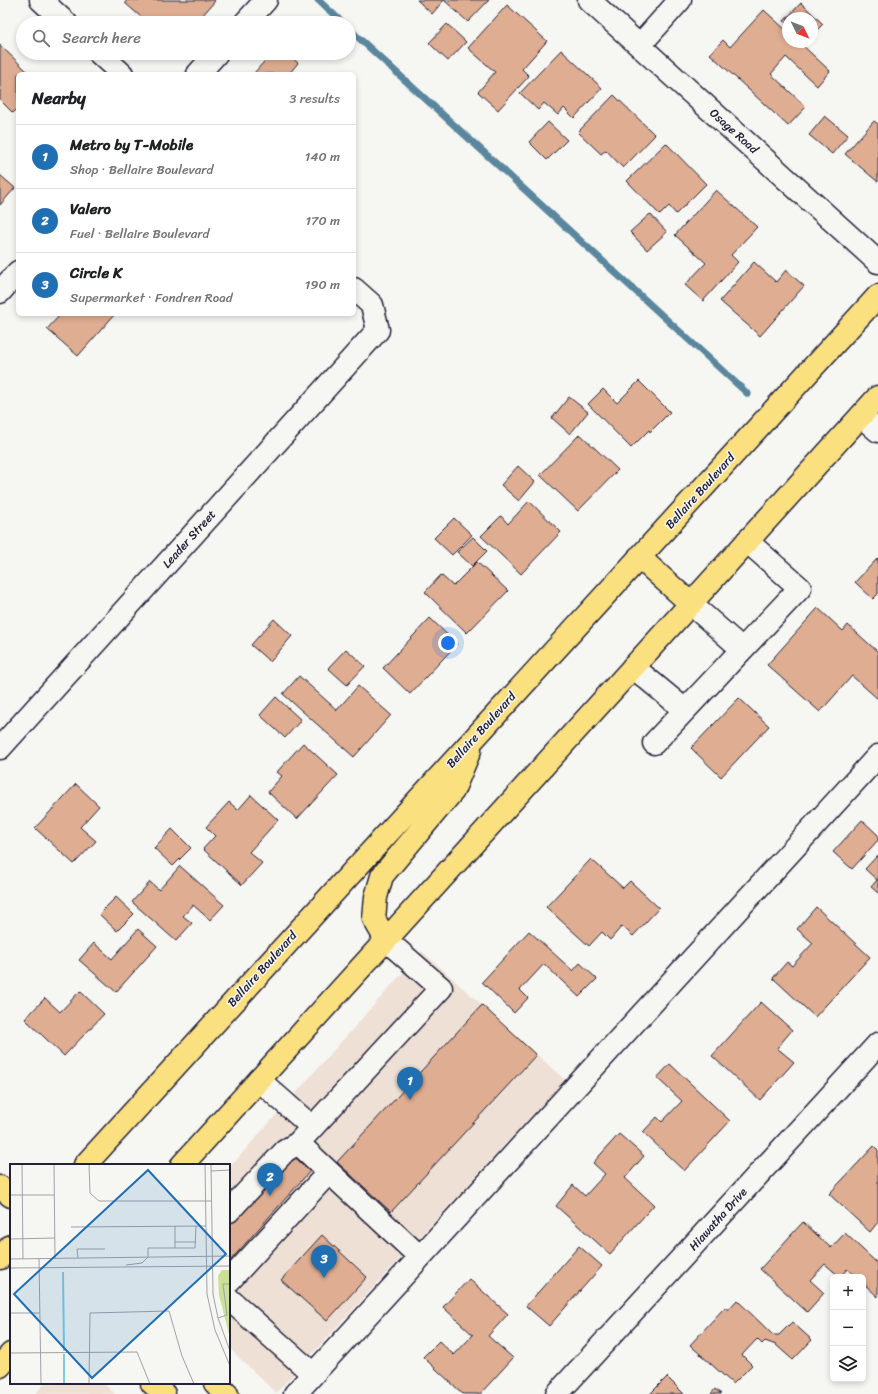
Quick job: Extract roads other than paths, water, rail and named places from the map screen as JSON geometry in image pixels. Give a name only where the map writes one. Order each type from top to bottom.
[{"type":"main road","name":"Bellaire Boulevard","points":[[85,1164],[878,296]]},
{"type":"main road","points":[[183,1164],[878,397]]},
{"type":"main road","points":[[639,557],[691,604]]},
{"type":"main road","points":[[386,940],[374,918],[376,897],[382,876],[453,791],[476,736]]},
{"type":"main road","points":[[0,1186],[10,1195]]},
{"type":"main road","points":[[0,1366],[10,1355]]},
{"type":"main road","points":[[153,1384],[164,1394]]},
{"type":"main road","points":[[216,1384],[227,1394]]},
{"type":"street","points":[[41,0],[58,16]]},
{"type":"street","points":[[251,16],[266,0]]},
{"type":"street","name":"Osage Road","points":[[589,0],[878,262]]},
{"type":"street","points":[[640,45],[680,0]]},
{"type":"street","points":[[107,60],[120,72]]},
{"type":"street","points":[[200,72],[211,60]]},
{"type":"street","points":[[0,292],[16,274]]},
{"type":"street","name":"Leader Street","points":[[0,748],[378,330],[372,305],[356,291]]},
{"type":"street","points":[[861,416],[878,431]]},
{"type":"street","points":[[654,743],[800,588],[747,541]]},
{"type":"street","points":[[691,604],[742,649]]},
{"type":"street","points":[[633,667],[685,710]]},
{"type":"street","points":[[295,1394],[878,756]]},
{"type":"street","points":[[230,1210],[285,1151],[305,1135],[441,988],[386,940]]},
{"type":"street","name":"Hiawatha Drive","points":[[557,1394],[878,1044]]},
{"type":"street","points":[[259,1080],[305,1135],[329,1172],[420,1257]]},
{"type":"street","points":[[230,1280],[329,1172]]},
{"type":"street","points":[[230,1300],[313,1374]]},
{"type":"waterway","points":[[318,0],[335,16]]},
{"type":"waterway","points":[[356,35],[748,394]]},
{"type":"place","name":"Metro by T-Mobile","points":[[410,1100]]},
{"type":"place","name":"Valero","points":[[270,1196]]},
{"type":"place","name":"Circle K","points":[[324,1278]]}]
